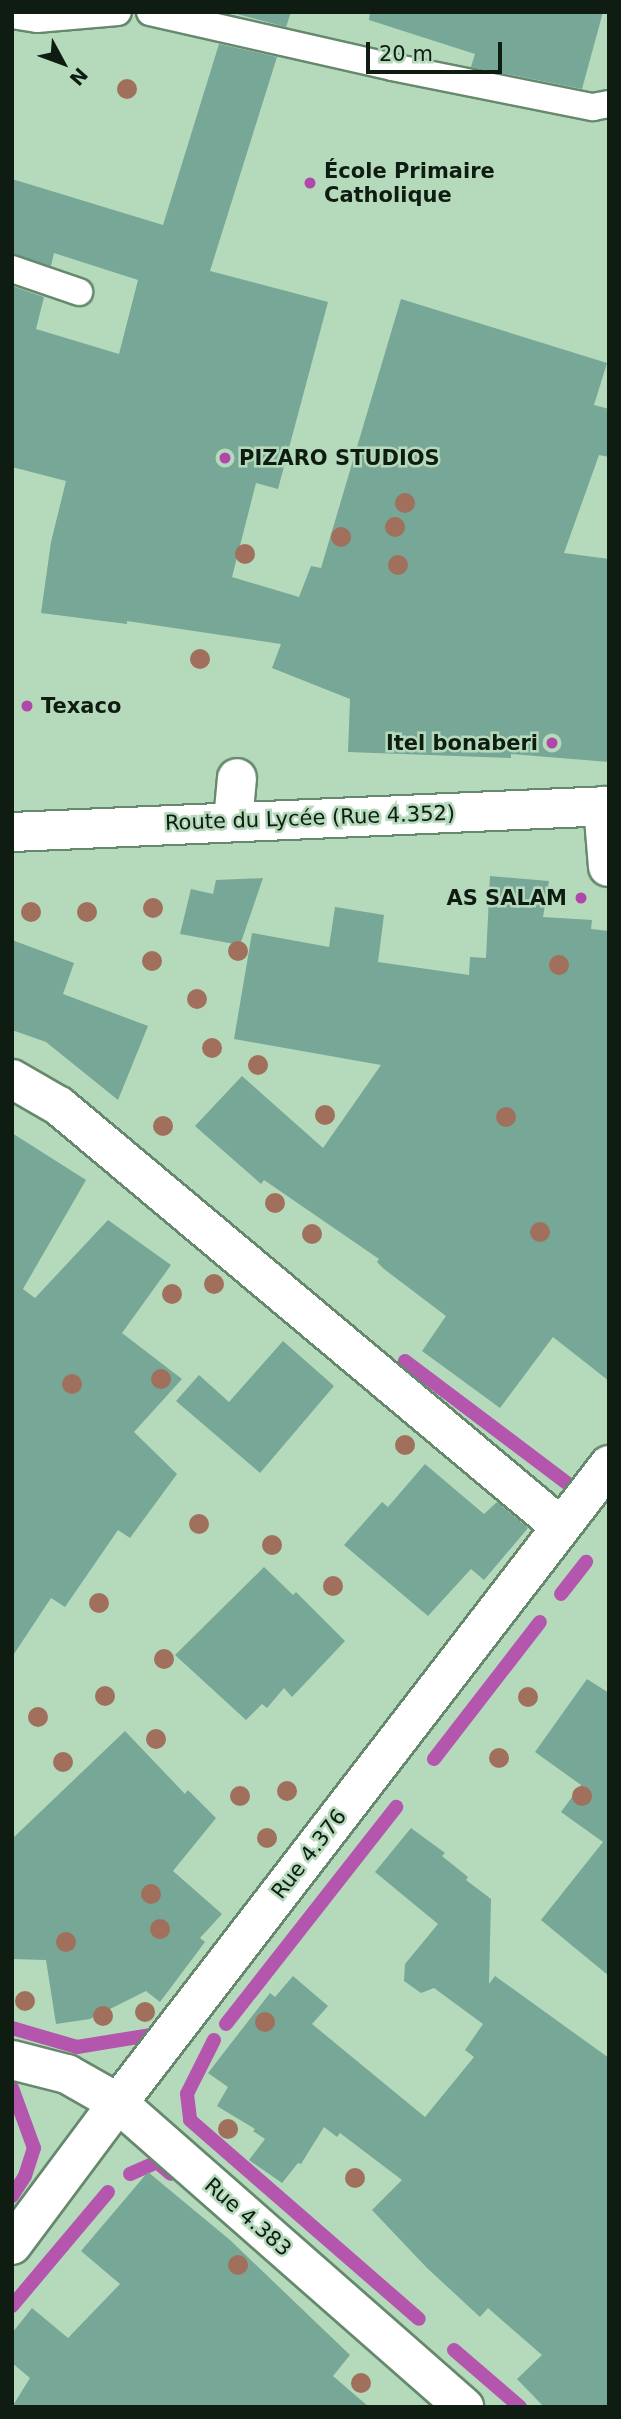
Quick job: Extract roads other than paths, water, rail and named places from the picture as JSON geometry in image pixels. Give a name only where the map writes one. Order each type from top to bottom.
[{"type":"street","points":[[233,821],[237,778]]},
{"type":"street","points":[[606,806],[608,867]]},
{"type":"street","name":"Route du Lycée (Rue 4.352)","points":[[12,832],[606,806]]},
{"type":"street","points":[[12,1079],[59,1106],[561,1527]]},
{"type":"street","name":"Rue 4.376","points":[[12,2245],[118,2103],[609,1465]]},
{"type":"street","name":"Rue 4.383","points":[[12,2060],[67,2074],[118,2103],[464,2407]]},
{"type":"lane","points":[[12,15],[37,19],[118,12]]},
{"type":"lane","points":[[150,12],[392,67],[593,107],[609,104]]},
{"type":"lane","points":[[12,270],[79,292]]},
{"type":"waterway","points":[[405,1361],[576,1490],[581,1484]]},
{"type":"waterway","points":[[561,1594],[586,1562]]},
{"type":"waterway","points":[[434,1759],[540,1622]]},
{"type":"waterway","points":[[226,2024],[396,1807]]},
{"type":"waterway","points":[[12,2028],[77,2047],[156,2034],[161,2027]]},
{"type":"waterway","points":[[214,2040],[187,2094],[190,2120],[419,2319]]},
{"type":"waterway","points":[[12,2088],[34,2148],[25,2176],[12,2196]]},
{"type":"waterway","points":[[130,2174],[157,2162],[171,2174]]},
{"type":"waterway","points":[[12,2306],[108,2192]]},
{"type":"waterway","points":[[454,2350],[520,2407]]},
{"type":"place","name":"École Primaire Catholique","points":[[310,183]]},
{"type":"place","name":"PIZARO STUDIOS","points":[[225,458]]},
{"type":"place","name":"Texaco","points":[[27,706]]},
{"type":"place","name":"Itel bonaberi","points":[[552,743]]},
{"type":"place","name":"AS SALAM","points":[[581,898]]}]
